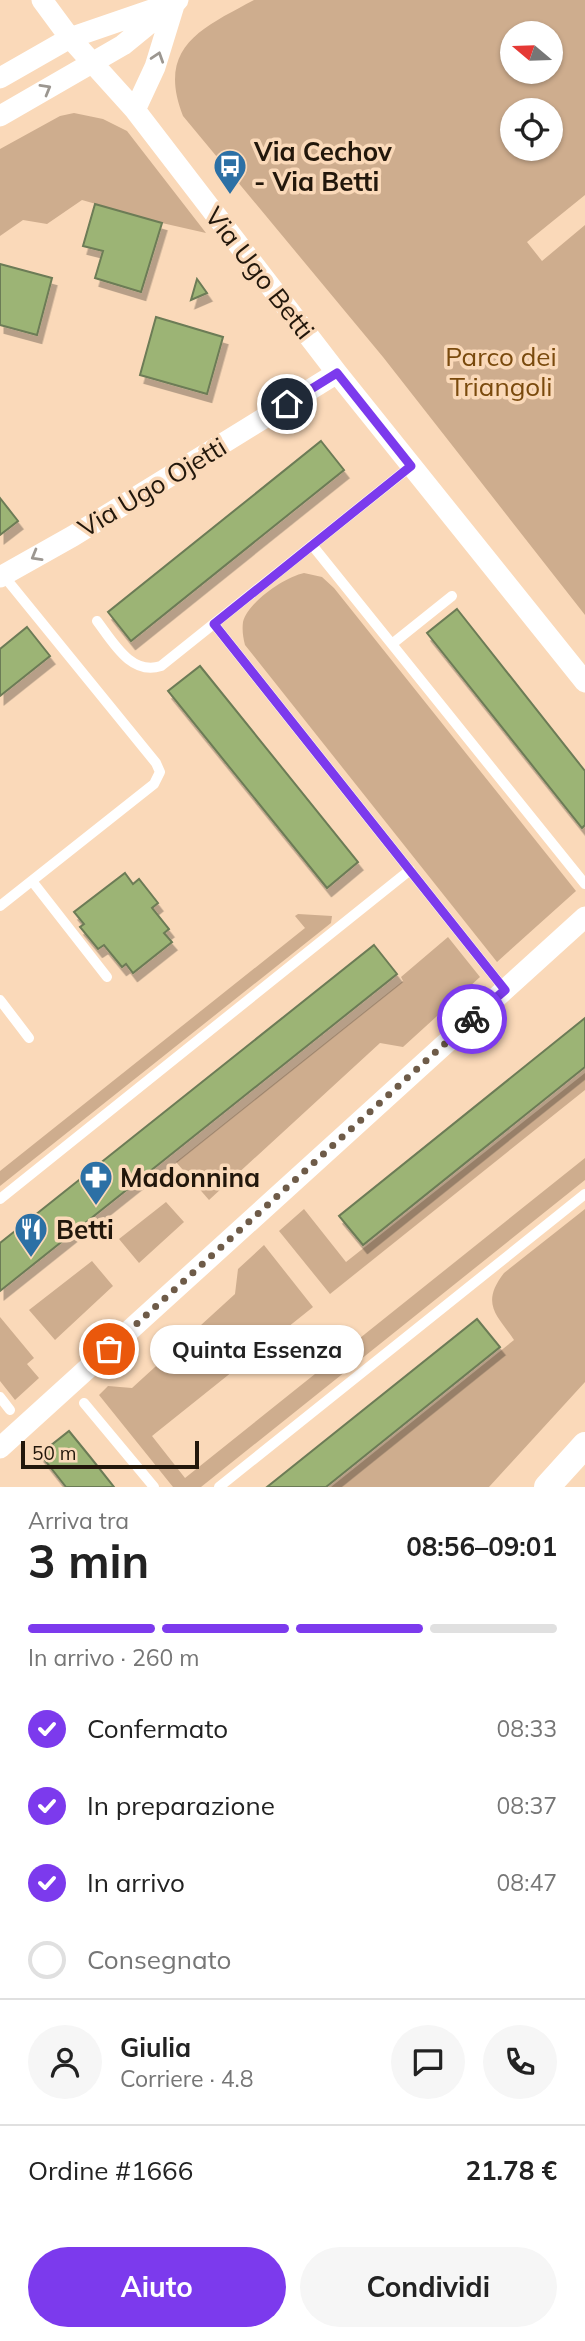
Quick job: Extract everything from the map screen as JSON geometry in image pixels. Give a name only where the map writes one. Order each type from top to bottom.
[{"type":"street","name":"Via Ugo Betti","points":[[42,0],[70,37],[135,110],[337,373],[585,682]]},
{"type":"street","points":[[0,78],[70,37],[177,1]]},
{"type":"street","points":[[0,116],[123,45],[177,1]]},
{"type":"street","points":[[135,110],[155,67],[177,1]]},
{"type":"street","name":"Via Ugo Ojetti","points":[[1,576],[73,536],[337,373]]},
{"type":"street","points":[[0,1448],[585,917]]},
{"type":"street","points":[[547,1487],[585,1445]]},
{"type":"lane","points":[[97,621],[132,663],[142,668],[161,666],[411,466]]},
{"type":"lane","points":[[312,545],[585,884]]},
{"type":"lane","points":[[0,906],[154,784],[160,772],[156,763],[1,576]]},
{"type":"lane","points":[[391,644],[452,596]]},
{"type":"lane","points":[[214,624],[505,990]]},
{"type":"lane","points":[[0,1199],[410,870]]},
{"type":"lane","points":[[32,881],[107,977]]},
{"type":"lane","points":[[0,1000],[29,1038]]},
{"type":"lane","points":[[219,1487],[585,1194]]},
{"type":"lane","points":[[0,1397],[10,1409]]},
{"type":"lane","points":[[84,1403],[154,1487]]},
{"type":"green space","name":"Parco dei Triangoli","points":[[254,0],[585,0],[585,195],[527,242],[542,261],[585,225],[585,615],[383,357],[183,116],[176,92],[175,73],[180,56],[189,43],[217,20]]},
{"type":"green space","points":[[74,113],[103,119],[127,131],[206,233],[82,200],[47,224],[23,220],[0,236],[0,149],[60,116]]},
{"type":"green space","points":[[304,573],[322,577],[334,588],[576,891],[497,962],[245,645],[243,622],[252,606],[278,585]]},
{"type":"green space","points":[[295,916],[332,916],[331,923],[0,1186],[0,1171],[305,928]]},
{"type":"green space","points":[[448,937],[480,977],[403,1047],[380,1043],[209,1200],[176,1162],[403,981],[401,977]]},
{"type":"green space","points":[[585,1073],[585,1090],[330,1294],[279,1231],[304,1209],[346,1262]]},
{"type":"green space","points":[[585,1158],[585,1180],[201,1487],[173,1487],[99,1395],[108,1386],[132,1388],[235,1294],[238,1269],[264,1245],[313,1307],[152,1436],[185,1478]]},
{"type":"green space","points":[[166,1202],[184,1222],[139,1263],[119,1239]]},
{"type":"green space","points":[[585,1209],[585,1382],[489,1487],[331,1487],[514,1340],[494,1309],[492,1301],[497,1284],[504,1273]]},
{"type":"green space","points":[[92,1261],[113,1286],[55,1340],[29,1310]]},
{"type":"green space","points":[[0,1317],[34,1358],[27,1364],[39,1378],[15,1400],[0,1381]]},
{"type":"building","points":[[95,204],[162,223],[141,292],[95,278],[103,251],[83,246]]},
{"type":"building","points":[[0,264],[52,278],[37,335],[0,325]]},
{"type":"building","points":[[197,279],[207,293],[191,300]]},
{"type":"building","points":[[156,317],[223,337],[207,394],[140,375]]},
{"type":"building","points":[[321,441],[344,470],[131,641],[108,612]]},
{"type":"building","points":[[0,498],[18,521],[0,535]]},
{"type":"building","points":[[457,609],[585,771],[585,825],[582,828],[427,633]]},
{"type":"building","points":[[27,627],[50,656],[0,696],[0,649]]},
{"type":"building","points":[[200,666],[358,862],[327,888],[168,691]]},
{"type":"building","points":[[125,873],[133,884],[139,879],[158,903],[152,908],[169,929],[164,933],[172,942],[133,973],[126,964],[122,967],[104,945],[98,949],[80,927],[84,924],[74,912]]},
{"type":"building","points":[[374,945],[397,974],[0,1291],[0,1243]]},
{"type":"building","points":[[585,1018],[585,1067],[363,1245],[339,1216]]},
{"type":"building","points":[[477,1319],[500,1347],[326,1487],[267,1487]]},
{"type":"building","points":[[69,1431],[114,1487],[66,1487],[40,1454]]},
{"type":"way so far","points":[[109,1349],[472,1019]]},
{"type":"place","name":"Via Cechov - Via Betti","points":[[230,196]]},
{"type":"place","name":"Madonnina","points":[[96,1207]]},
{"type":"place","name":"Betti","points":[[31,1259]]},
{"type":"place","name":"Quinta Essenza","points":[[109,1349]]},
{"type":"route","points":[[287,404],[337,373],[411,466],[214,624],[505,990],[472,1019]]}]
